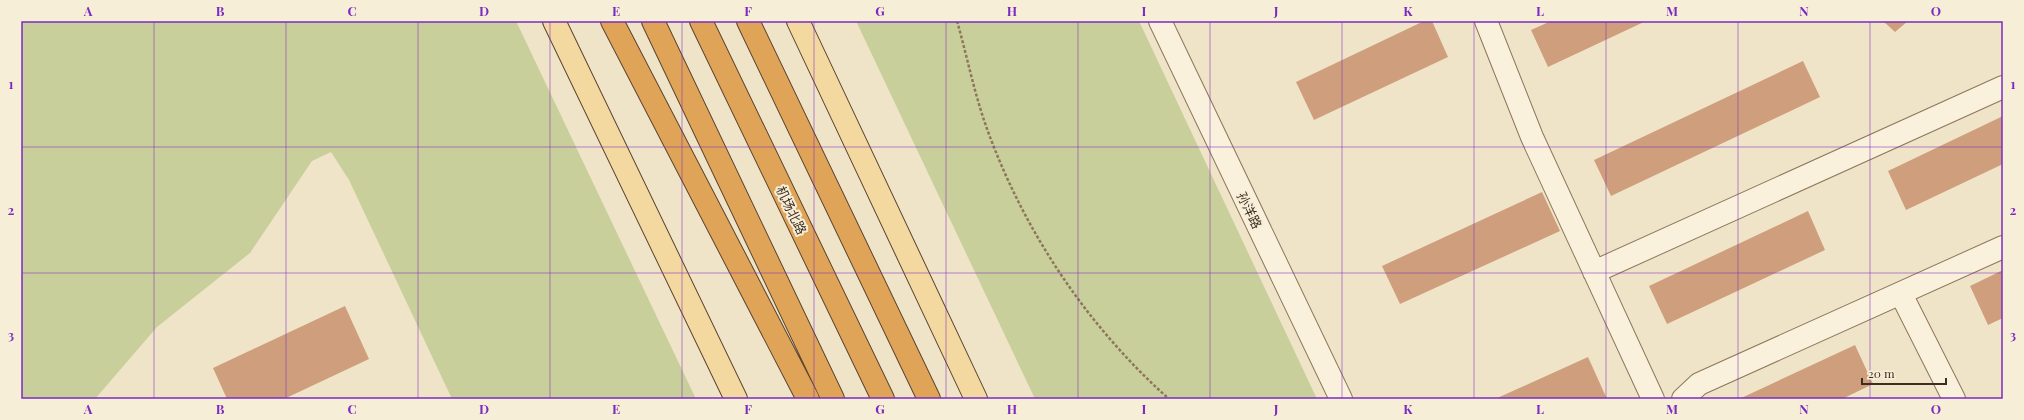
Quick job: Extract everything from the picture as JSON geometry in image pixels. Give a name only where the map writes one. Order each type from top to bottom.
[{"type":"highway","points":[[612,21],[808,399]]},
{"type":"highway","points":[[653,21],[833,399]]},
{"type":"highway","name":"机场北路","points":[[701,21],[883,399]]},
{"type":"highway","points":[[748,21],[929,399]]},
{"type":"main road","points":[[554,21],[736,399]]},
{"type":"main road","points":[[798,21],[976,399]]},
{"type":"street","name":"孙洋路","points":[[1160,21],[1341,399]]},
{"type":"street","points":[[1486,21],[1532,137],[1653,399]]},
{"type":"street","points":[[1594,272],[2003,87]]},
{"type":"street","points":[[1683,399],[1699,384],[2003,247]]},
{"type":"street","points":[[1901,294],[1954,399]]},
{"type":"path","points":[[957,21],[986,126],[1025,217],[1082,304],[1146,378],[1169,399]]},
{"type":"green space","points":[[21,21],[516,21],[696,399],[452,399],[349,180],[331,152],[312,161],[250,253],[157,327],[95,399],[21,399]]},
{"type":"green space","points":[[856,21],[1139,21],[1317,399],[1035,399]]},
{"type":"building","points":[[1424,21],[1432,21],[1448,57],[1314,120],[1296,82]]},
{"type":"building","points":[[1551,21],[1646,21],[1548,67],[1531,30]]},
{"type":"building","points":[[1883,21],[1908,21],[1895,32]]},
{"type":"building","points":[[1803,61],[1820,97],[1611,196],[1594,160]]},
{"type":"building","points":[[2003,116],[2003,164],[1906,210],[1888,171]]},
{"type":"building","points":[[1542,192],[1560,231],[1400,304],[1382,266]]},
{"type":"building","points":[[1808,211],[1825,250],[1667,324],[1649,286]]},
{"type":"building","points":[[2003,270],[2003,318],[1988,325],[1970,286]]},
{"type":"building","points":[[345,306],[369,359],[284,399],[227,399],[213,368]]},
{"type":"building","points":[[1855,345],[1873,384],[1842,399],[1739,399]]},
{"type":"building","points":[[1588,357],[1607,399],[1495,399]]}]
